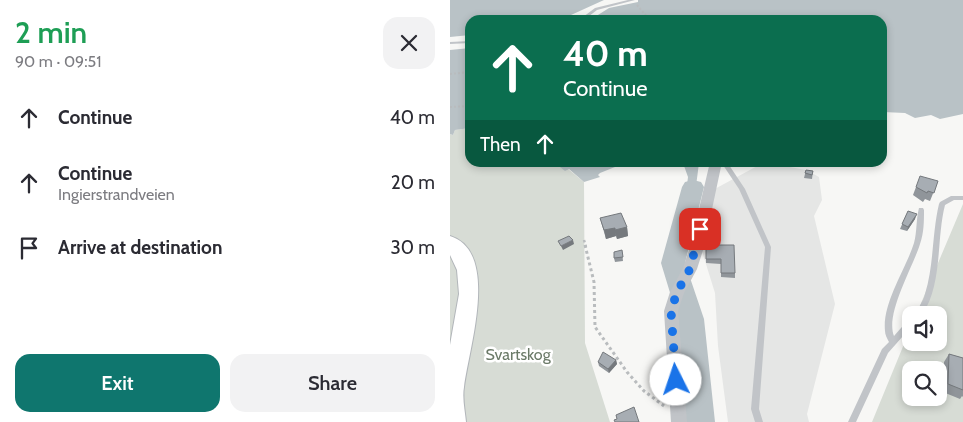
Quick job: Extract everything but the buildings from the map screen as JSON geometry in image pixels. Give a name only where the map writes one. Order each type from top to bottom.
[{"type":"main road","points":[[450,243],[465,264],[470,287],[469,302],[452,389],[454,422]]},
{"type":"street","points":[[679,420],[671,311],[677,292],[690,269],[697,247],[715,167]]},
{"type":"lane","points":[[588,15],[596,10],[633,0]]},
{"type":"lane","points":[[450,43],[465,42]]},
{"type":"lane","points":[[727,167],[742,189],[768,247],[755,409],[759,422]]},
{"type":"lane","points":[[926,306],[928,303],[936,220],[942,204],[952,198],[963,198]]},
{"type":"lane","points":[[892,342],[888,332],[891,311],[918,242],[922,210]]},
{"type":"lane","points":[[852,422],[885,351],[902,331]]},
{"type":"path","points":[[633,0],[646,15]]},
{"type":"path","points":[[450,74],[465,72]]},
{"type":"path","points":[[450,107],[465,106]]},
{"type":"path","points":[[584,240],[594,282],[595,327],[627,372],[644,391],[679,420]]},
{"type":"shaded area","points":[[450,0],[604,0],[571,15],[465,15],[465,36],[450,37]]},
{"type":"shaded area","points":[[638,0],[963,0],[963,114],[940,119],[931,115],[915,118],[905,113],[887,112],[887,15],[598,15],[609,8],[638,2]]},
{"type":"shaded area","points":[[465,48],[465,129],[455,130],[453,135],[450,134],[450,50]]},
{"type":"shaded area","points":[[560,167],[615,167],[600,173],[598,175],[600,177],[584,182],[569,169],[565,171]]},
{"type":"shaded area","points":[[684,167],[698,167],[696,186],[687,185],[688,177]]},
{"type":"shaded area","points":[[755,167],[790,167],[806,170],[819,177],[822,200],[814,216],[835,304],[807,414],[809,422],[728,422],[718,346],[715,293],[701,248],[711,191]]},
{"type":"green space","name":"Svartskog","points":[[465,129],[465,167],[564,167],[584,182],[585,343],[610,422],[450,422],[450,134],[453,135],[455,130]]},
{"type":"green space","points":[[963,204],[963,422],[872,422],[902,349],[902,351],[947,351],[947,306],[920,306]]},
{"type":"waterway","points":[[693,187],[685,211],[673,263],[691,319],[700,422]]},
{"type":"route","points":[[676,380],[671,311],[677,292],[690,269],[700,229]]}]
